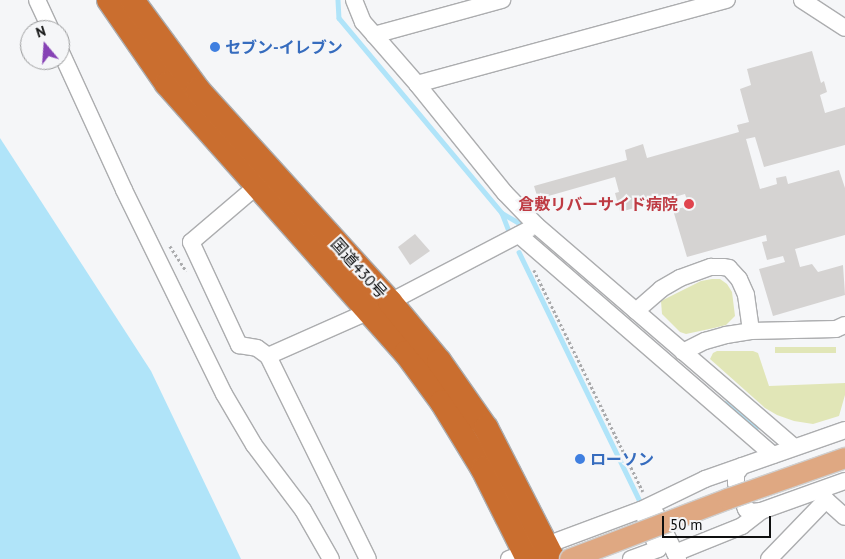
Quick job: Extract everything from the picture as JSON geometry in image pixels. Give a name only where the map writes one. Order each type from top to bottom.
[{"type":"highway","name":"国道430号","points":[[109,0],[167,84],[258,185],[380,307],[439,361],[486,428],[532,555]]},
{"type":"highway","name":"国道430号","points":[[132,0],[198,90],[380,307]]},
{"type":"main road","points":[[570,559],[728,499],[845,458]]},
{"type":"street","points":[[37,0],[46,20]]},
{"type":"street","points":[[354,0],[363,22],[417,84],[505,193],[536,225],[794,447]]},
{"type":"street","points":[[374,35],[502,0]]},
{"type":"street","points":[[417,84],[728,0]]},
{"type":"street","points":[[802,0],[845,28]]},
{"type":"street","points":[[69,70],[124,190],[224,394],[254,444],[303,510],[331,559]]},
{"type":"street","points":[[258,185],[191,242],[239,345],[257,348],[268,356],[368,559]]},
{"type":"street","points":[[268,356],[380,307],[536,225]]},
{"type":"street","points":[[518,235],[773,454]]},
{"type":"street","points":[[636,311],[661,289],[680,278],[711,267],[729,268],[739,279],[746,294],[751,331]]},
{"type":"street","points":[[683,352],[705,341],[751,331],[836,329],[845,324]]},
{"type":"street","points":[[532,555],[646,508],[705,479],[794,447],[844,426]]},
{"type":"street","points":[[742,466],[736,474],[736,483],[746,508],[752,512],[823,494],[845,481]]},
{"type":"street","points":[[823,494],[845,517]]},
{"type":"street","points":[[769,559],[823,494]]},
{"type":"street","points":[[646,508],[676,556],[742,526],[761,511]]},
{"type":"street","points":[[631,559],[658,549],[646,508]]},
{"type":"path","points":[[170,246],[191,278]]},
{"type":"path","points":[[530,262],[638,485],[646,508]]},
{"type":"green space","points":[[720,279],[727,284],[732,292],[735,316],[726,325],[686,334],[680,332],[662,314],[661,301],[701,281]]},
{"type":"green space","points":[[775,347],[836,347],[836,353],[775,353]]},
{"type":"green space","points":[[717,351],[753,351],[758,353],[769,386],[845,383],[845,395],[839,416],[813,424],[794,421],[777,415],[765,408],[710,359],[713,353]]},
{"type":"water","points":[[0,138],[151,371],[241,559],[0,559]]},
{"type":"building","points":[[812,51],[821,83],[824,81],[827,92],[820,95],[825,113],[845,107],[845,145],[764,167],[755,137],[746,139],[760,189],[777,184],[776,178],[786,176],[788,184],[839,170],[845,188],[845,235],[795,249],[800,267],[812,264],[818,272],[843,265],[845,295],[773,316],[759,269],[785,262],[783,256],[767,260],[762,242],[767,241],[766,235],[687,257],[673,210],[689,206],[685,194],[620,212],[615,193],[619,192],[615,177],[538,199],[534,186],[627,160],[625,150],[643,144],[647,158],[739,132],[737,125],[749,122],[740,89],[751,85],[747,69]]},
{"type":"building","points":[[415,234],[430,251],[410,265],[398,247]]},
{"type":"waterway","points":[[338,0],[339,18],[502,213],[519,223]]},
{"type":"waterway","points":[[502,213],[508,229]]},
{"type":"waterway","points":[[519,252],[643,507]]},
{"type":"waterway","points":[[725,403],[756,429]]},
{"type":"place","name":"セブン-イレブン","points":[[215,47]]},
{"type":"place","name":"倉敷リバーサイド病院","points":[[689,204]]},
{"type":"place","name":"ローソン","points":[[580,459]]}]
